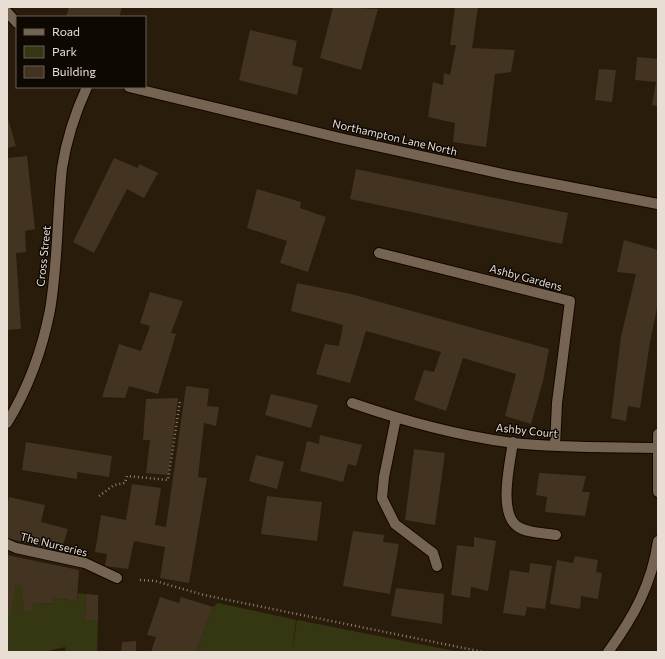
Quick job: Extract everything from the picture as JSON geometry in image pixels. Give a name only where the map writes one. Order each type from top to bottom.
[{"type":"street","points":[[7,12],[16,22]]},
{"type":"street","name":"Cross Street","points":[[7,423],[28,386],[44,338],[50,309],[55,270],[62,167],[78,107],[87,88]]},
{"type":"street","name":"Northampton Lane North","points":[[133,88],[426,157],[658,204]]},
{"type":"street","name":"Ashby Gardens","points":[[379,253],[570,301],[557,403],[555,446]]},
{"type":"street","name":"Ashby Court","points":[[352,403],[396,418],[513,442],[555,446],[657,448]]},
{"type":"street","points":[[396,418],[384,477],[382,498],[395,524],[433,554],[437,566]]},
{"type":"street","points":[[658,434],[658,492]]},
{"type":"street","points":[[513,442],[506,498],[509,518],[517,526],[530,531],[556,535]]},
{"type":"street","points":[[608,652],[626,628],[642,600],[654,567],[658,541]]},
{"type":"street","name":"The Nurseries","points":[[7,544],[16,548],[85,563],[117,578]]},
{"type":"path","points":[[100,496],[114,485],[125,483],[127,476],[168,480],[180,402]]},
{"type":"path","points":[[117,578],[155,581],[204,595],[483,652]]},
{"type":"green space","points":[[16,585],[21,586],[24,611],[33,611],[32,604],[55,603],[54,598],[77,601],[78,593],[86,594],[85,619],[98,620],[97,652],[66,652],[65,647],[48,652],[7,652],[7,615],[11,614]]},
{"type":"green space","points":[[218,603],[296,620],[292,652],[196,652],[213,607]]},
{"type":"green space","points":[[297,620],[460,652],[292,652]]},
{"type":"building","points":[[69,7],[122,7],[119,16],[66,16]]},
{"type":"building","points":[[333,7],[378,9],[361,70],[320,58]]},
{"type":"building","points":[[455,7],[478,7],[472,48],[515,50],[511,72],[495,74],[486,147],[453,142],[455,123],[428,117],[433,82],[443,85],[444,73],[450,75],[456,45],[450,45]]},
{"type":"building","points":[[250,30],[297,41],[292,65],[303,68],[297,95],[239,80]]},
{"type":"building","points":[[637,57],[658,59],[658,106],[652,105],[656,82],[635,80]]},
{"type":"building","points":[[599,69],[616,70],[612,102],[595,100]]},
{"type":"building","points":[[7,115],[16,146],[7,148]]},
{"type":"building","points":[[27,156],[35,229],[25,231],[26,252],[16,253],[21,329],[7,330],[7,158]]},
{"type":"building","points":[[114,158],[138,168],[139,164],[158,173],[144,198],[127,189],[94,253],[73,242]]},
{"type":"building","points":[[356,169],[568,213],[562,244],[350,199]]},
{"type":"building","points":[[257,189],[301,202],[300,208],[326,217],[308,272],[280,263],[287,241],[247,228]]},
{"type":"building","points":[[624,240],[658,250],[658,303],[650,342],[640,408],[628,406],[626,421],[611,418],[621,336],[636,274],[617,272]]},
{"type":"building","points":[[297,283],[351,294],[549,349],[543,381],[531,424],[505,416],[516,374],[463,358],[446,411],[414,400],[424,370],[434,372],[441,352],[366,331],[350,383],[316,374],[325,344],[339,346],[343,325],[291,311]]},
{"type":"building","points":[[150,292],[183,301],[171,333],[176,334],[158,394],[129,386],[125,398],[102,397],[119,344],[141,351],[150,326],[140,323]]},
{"type":"building","points":[[186,386],[209,389],[207,406],[219,407],[216,426],[204,423],[198,477],[207,478],[189,583],[160,578],[165,547],[134,541],[128,569],[105,566],[107,554],[95,552],[101,515],[126,520],[132,484],[161,488],[155,525],[166,527]]},
{"type":"building","points":[[271,394],[318,405],[311,428],[265,415]]},
{"type":"building","points":[[178,398],[168,475],[146,473],[150,440],[143,440],[146,399]]},
{"type":"building","points":[[320,435],[362,445],[356,466],[348,464],[343,482],[300,471],[307,441],[319,444]]},
{"type":"building","points":[[26,442],[112,456],[109,477],[77,472],[77,479],[22,470]]},
{"type":"building","points":[[414,449],[445,453],[435,525],[405,520]]},
{"type":"building","points":[[256,455],[284,462],[277,489],[249,481]]},
{"type":"building","points":[[539,473],[586,476],[582,492],[590,492],[585,516],[545,512],[547,497],[536,495]]},
{"type":"building","points":[[267,496],[322,502],[317,541],[261,534]]},
{"type":"building","points":[[9,497],[45,505],[41,522],[68,529],[61,552],[7,538],[7,506]]},
{"type":"building","points":[[353,531],[384,535],[383,542],[399,544],[390,594],[343,586]]},
{"type":"building","points":[[474,537],[496,541],[488,591],[471,587],[470,598],[451,595],[457,545],[474,547]]},
{"type":"building","points":[[7,555],[79,570],[77,601],[54,598],[55,603],[32,604],[34,611],[24,611],[21,586],[16,585],[11,615],[7,615]]},
{"type":"building","points":[[575,556],[598,560],[596,572],[602,573],[598,599],[581,596],[580,609],[550,604],[557,560],[573,563]]},
{"type":"building","points":[[530,563],[552,566],[545,609],[527,607],[525,616],[503,613],[510,570],[529,573]]},
{"type":"building","points":[[396,588],[444,594],[442,624],[391,616]]},
{"type":"building","points":[[86,594],[98,595],[98,620],[85,620]]},
{"type":"building","points":[[160,597],[179,603],[181,597],[213,607],[196,652],[151,652],[156,637],[147,635]]},
{"type":"building","points":[[136,641],[136,652],[121,652],[122,642]]}]
